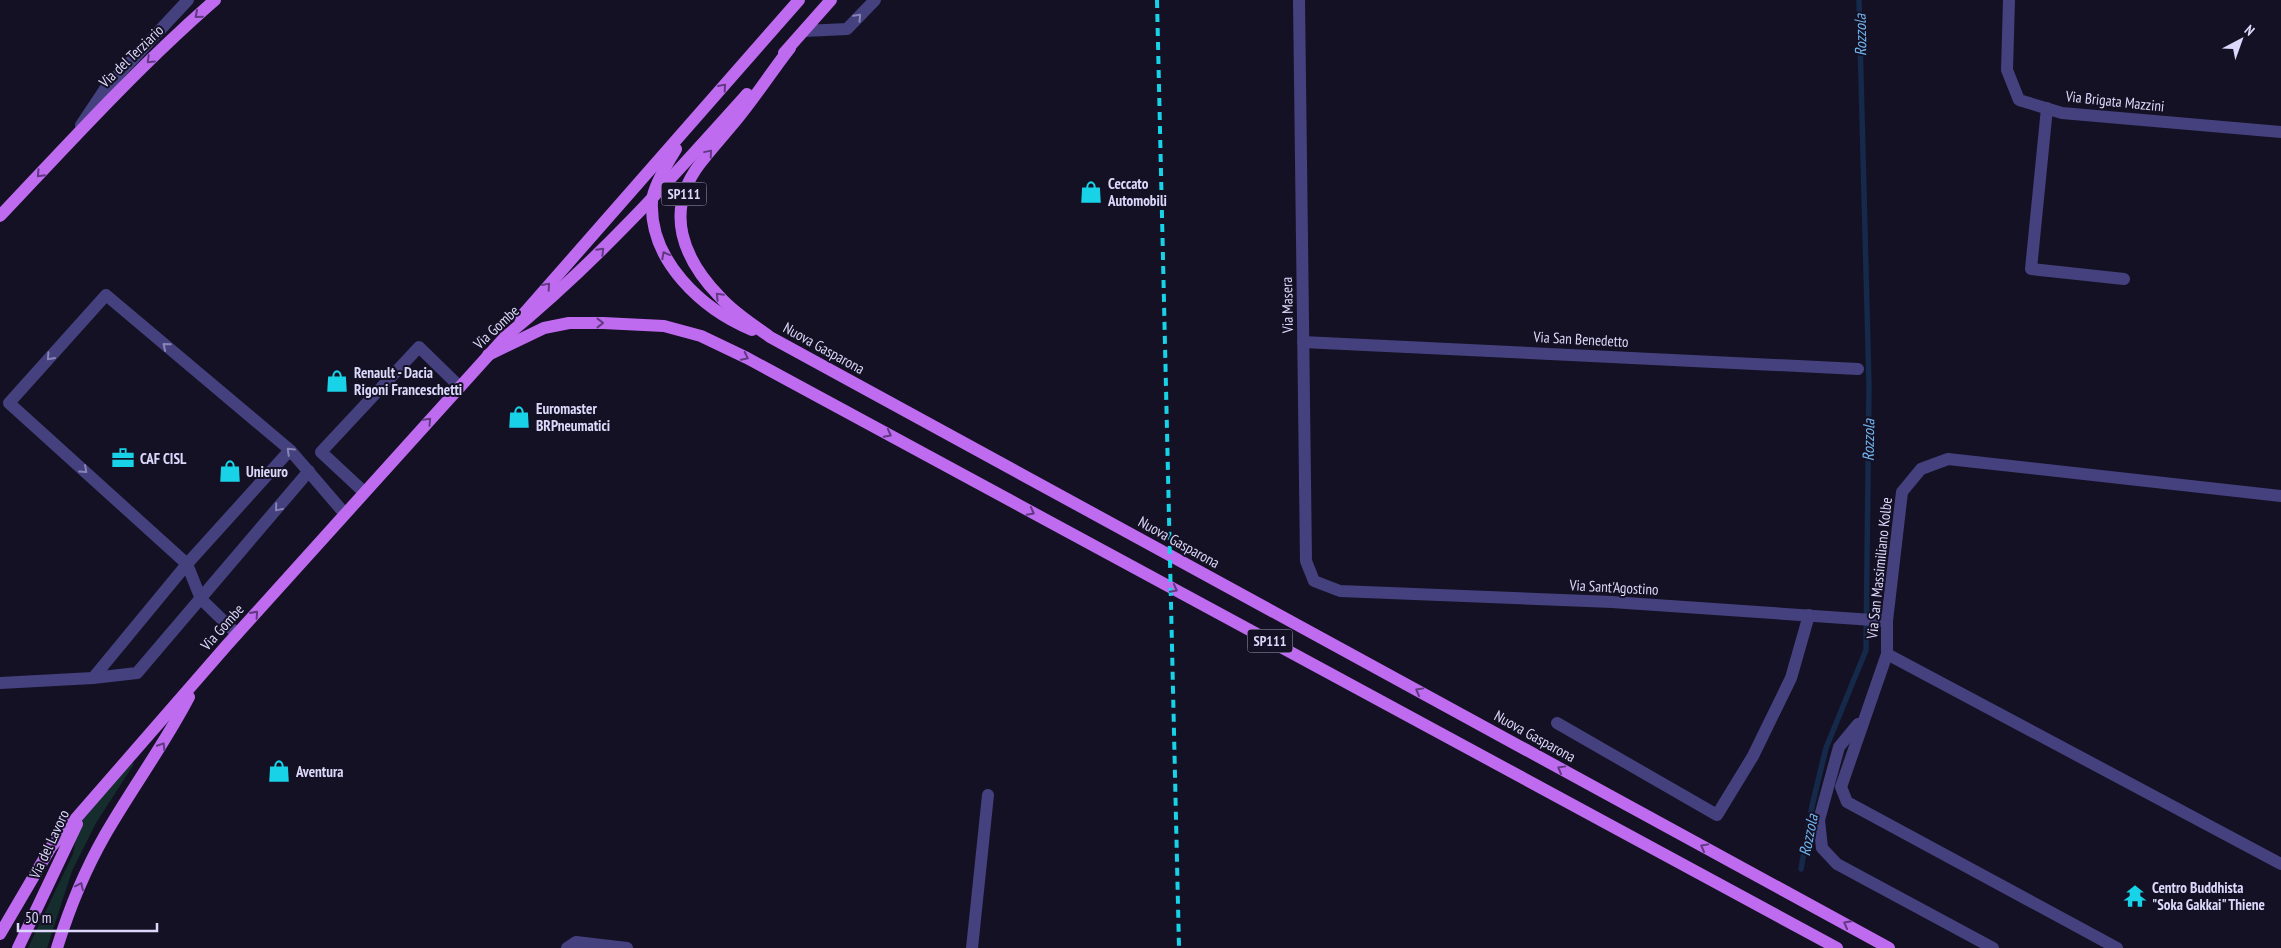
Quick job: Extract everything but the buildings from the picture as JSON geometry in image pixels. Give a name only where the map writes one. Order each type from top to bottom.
[{"type":"main road","name":"Via del Terziario","points":[[0,216],[72,137],[180,31],[216,0]]},
{"type":"main road","points":[[505,337],[532,303],[799,0]]},
{"type":"main road","name":"Via Gombe","points":[[0,934],[51,847],[237,634],[488,355],[505,337],[554,297],[652,200],[790,48],[830,0]]},
{"type":"main road","name":"Nuova Gasparona","points":[[790,48],[738,118],[698,166],[680,204],[680,227],[684,245],[698,271],[721,299],[770,337],[1889,948]]},
{"type":"main road","points":[[652,200],[669,160],[691,123]]},
{"type":"main road","name":"SP111","points":[[652,200],[658,238],[671,266],[692,290],[714,309],[742,325],[770,337]]},
{"type":"main road","name":"SP111","points":[[488,355],[544,328],[569,323],[664,326],[701,336],[747,358],[1837,948]]},
{"type":"main road","name":"Via Gombe","points":[[58,948],[78,891],[105,835],[171,732],[200,677]]},
{"type":"main road","name":"Via del Lavoro","points":[[18,948],[84,809]]},
{"type":"street","name":"Via del Terziario","points":[[72,137],[105,89],[188,0]]},
{"type":"street","points":[[804,31],[847,29],[875,0]]},
{"type":"street","name":"Via Masera","points":[[1299,0],[1306,561],[1314,581],[1340,592]]},
{"type":"street","name":"Via Brigata Mazzini","points":[[2009,0],[2007,70],[2019,100],[2062,113],[2281,132]]},
{"type":"street","points":[[2048,108],[2031,269],[2124,280]]},
{"type":"street","points":[[237,634],[201,599],[187,564],[9,403],[106,295],[290,450],[345,514]]},
{"type":"street","name":"Via San Benedetto","points":[[1303,342],[1858,369]]},
{"type":"street","points":[[364,492],[321,452],[419,346],[460,387]]},
{"type":"street","points":[[93,678],[187,564],[290,450]]},
{"type":"street","name":"Via San Massimiliano Kolbe","points":[[2281,496],[1948,459],[1921,469],[1902,492],[1887,621],[1887,654],[2281,864]]},
{"type":"street","points":[[0,683],[93,678],[138,673],[309,471]]},
{"type":"street","name":"Via Sant'Agostino","points":[[1340,592],[1612,602],[1809,614],[1887,621]]},
{"type":"street","points":[[1557,723],[1716,815],[1753,756],[1791,678],[1809,614]]},
{"type":"street","points":[[1887,654],[1863,718],[1841,787],[1847,802],[2118,948]]},
{"type":"street","points":[[1863,718],[1839,747],[1818,820],[1822,848],[1837,864],[1993,948]]},
{"type":"street","points":[[972,948],[988,795]]},
{"type":"street","points":[[567,948],[576,942],[627,948]]},
{"type":"green space","points":[[131,762],[134,764],[96,823],[72,871],[47,948],[28,948],[73,854],[79,823]]},
{"type":"waterway","name":"Rozzola","points":[[1801,869],[1812,806],[1826,748],[1866,650],[1869,386],[1859,0]]},
{"type":"railway","points":[[1157,0],[1179,948]]},
{"type":"place","name":"Ceccato Automobili","points":[[1091,192]]},
{"type":"place","name":"Renault - Dacia Rigoni Franceschetti","points":[[337,381]]},
{"type":"place","name":"Euromaster BRPneumatici","points":[[519,417]]},
{"type":"place","name":"CAF CISL","points":[[123,458]]},
{"type":"place","name":"Unieuro","points":[[230,471]]},
{"type":"place","name":"Aventura","points":[[279,771]]},
{"type":"place","name":"Centro Buddhista \"Soka Gakkai\" Thiene","points":[[2135,896]]}]
